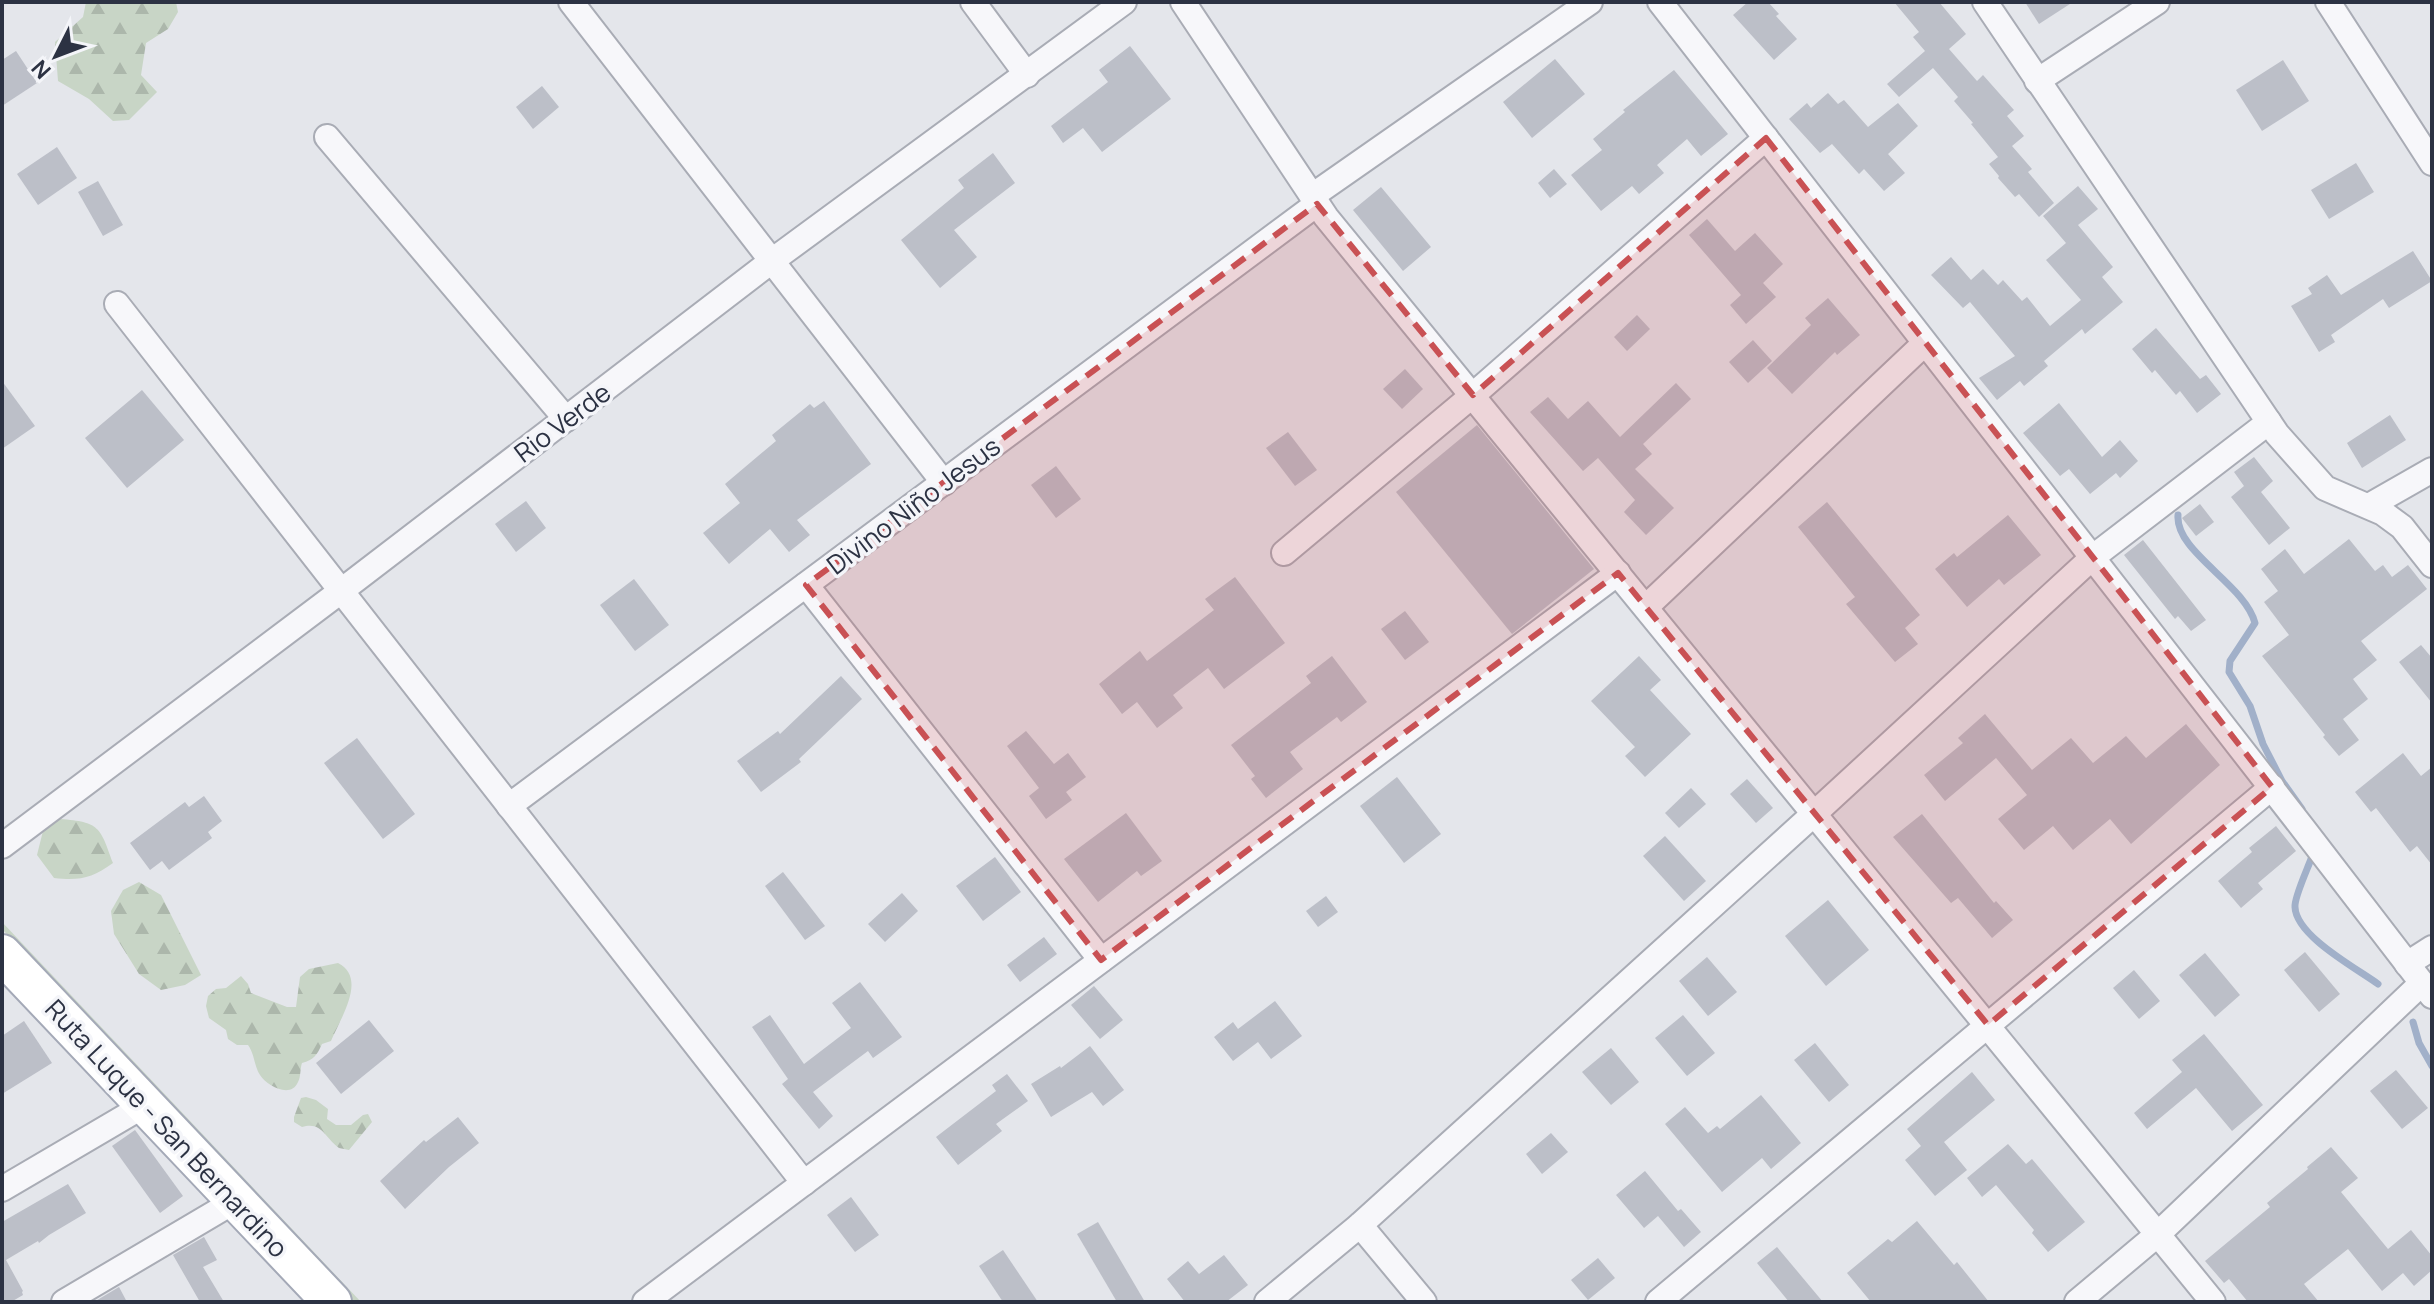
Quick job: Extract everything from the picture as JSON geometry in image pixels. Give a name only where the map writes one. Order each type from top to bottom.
[{"type":"main road","name":"Ruta Luque - San Bernardino","points":[[2,954],[332,1302]]},
{"type":"street","points":[[571,2],[944,483]]},
{"type":"street","points":[[973,2],[1027,75]]},
{"type":"street","name":"Rio Verde","points":[[2,846],[773,260],[1124,2]]},
{"type":"street","points":[[1183,2],[1315,200],[2213,1302]]},
{"type":"street","name":"Divino Niño Jesus","points":[[509,806],[944,483],[1315,200],[1590,2]]},
{"type":"street","points":[[1660,2],[2420,981]]},
{"type":"street","points":[[1985,2],[2269,422],[2325,488],[2369,506],[2402,527],[2432,565]]},
{"type":"street","points":[[2037,81],[2157,2]]},
{"type":"street","points":[[2328,2],[2432,163]]},
{"type":"street","points":[[327,137],[566,419]]},
{"type":"street","points":[[1284,553],[1473,395],[1766,138]]},
{"type":"street","points":[[117,304],[804,1183]]},
{"type":"street","points":[[1646,607],[1924,344]]},
{"type":"street","points":[[1267,1302],[1360,1225],[2093,557],[2269,422]]},
{"type":"street","points":[[2369,506],[2432,470]]},
{"type":"street","points":[[645,1302],[1618,573]]},
{"type":"street","points":[[806,585],[1101,960]]},
{"type":"street","points":[[1658,1302],[2272,787]]},
{"type":"street","points":[[2077,1302],[2158,1234],[2420,981],[2432,948]]},
{"type":"street","points":[[2,1189],[145,1105]]},
{"type":"street","points":[[64,1302],[235,1201]]},
{"type":"street","points":[[1360,1225],[1424,1302]]},
{"type":"highlighted area","points":[[1766,138],[2272,787],[1988,1025],[1618,573],[1101,960],[806,585],[1317,204],[1473,395]]},
{"type":"green space","points":[[86,2],[176,2],[178,12],[168,29],[146,43],[141,75],[157,92],[129,120],[113,121],[89,99],[58,81],[55,42],[83,17]]},
{"type":"green space","points":[[60,819],[83,822],[97,829],[113,863],[85,877],[54,878],[37,855],[43,831]]},
{"type":"green space","points":[[139,882],[161,895],[201,975],[185,985],[161,990],[139,974],[114,934],[111,911],[123,890]]},
{"type":"green space","points":[[2,922],[361,1302],[354,1302],[2,929]]},
{"type":"green space","points":[[338,963],[351,978],[345,1011],[331,1041],[322,1044],[315,1056],[302,1063],[299,1080],[290,1090],[273,1087],[263,1079],[248,1045],[237,1045],[228,1039],[226,1030],[209,1018],[206,1006],[208,996],[216,989],[226,988],[241,976],[251,993],[287,1007],[296,1007],[300,977],[309,969]]},
{"type":"green space","points":[[306,1097],[328,1109],[327,1119],[336,1125],[351,1125],[368,1114],[372,1122],[349,1150],[339,1148],[319,1128],[302,1127],[294,1122],[301,1098]]},
{"type":"building","points":[[1748,2],[1768,2],[1797,39],[1774,60],[1733,15]]},
{"type":"building","points":[[1894,2],[1939,2],[1966,34],[1949,49],[1977,81],[1983,75],[2014,110],[2007,116],[2024,136],[2012,146],[2032,169],[2028,172],[2054,203],[2039,217],[2019,194],[2015,197],[1998,178],[1989,164],[1998,157],[1954,101],[1958,97],[1933,68],[1899,97],[1887,84],[1925,51],[1913,37],[1919,32]]},
{"type":"building","points":[[2025,2],[2073,2],[2039,24]]},
{"type":"building","points":[[1130,46],[1171,99],[1102,152],[1083,128],[1063,143],[1051,126],[1108,82],[1099,70]]},
{"type":"building","points":[[16,51],[37,83],[2,106],[2,60]]},
{"type":"building","points":[[1555,59],[1585,94],[1532,138],[1503,102]]},
{"type":"building","points":[[2283,60],[2309,101],[2262,131],[2236,90]]},
{"type":"building","points":[[1674,70],[1728,134],[1701,156],[1687,139],[1657,165],[1664,173],[1639,194],[1632,186],[1601,211],[1571,175],[1602,150],[1593,139],[1625,112],[1623,110]]},
{"type":"building","points":[[542,86],[559,107],[533,129],[516,107]]},
{"type":"building","points":[[1828,93],[1838,104],[1844,100],[1868,127],[1898,103],[1918,126],[1888,154],[1905,173],[1884,191],[1864,169],[1859,174],[1832,144],[1820,153],[1789,119],[1807,103],[1811,108]]},
{"type":"building","points":[[57,147],[77,178],[38,205],[17,174]]},
{"type":"building","points":[[993,153],[1015,183],[954,230],[977,257],[940,288],[901,240],[964,188],[958,180]]},
{"type":"building","points":[[2356,163],[2374,192],[2329,219],[2311,190]]},
{"type":"building","points":[[1554,169],[1567,184],[1550,198],[1538,183]]},
{"type":"building","points":[[98,181],[123,225],[103,236],[78,192]]},
{"type":"building","points":[[2078,186],[2098,209],[2078,225],[2113,267],[2102,277],[2123,302],[2085,334],[2082,329],[2044,361],[2048,366],[2024,386],[2020,381],[1997,400],[1979,378],[2015,356],[1970,302],[1963,308],[1931,275],[1951,257],[1971,280],[1983,269],[1998,285],[2003,280],[2022,301],[2027,297],[2050,326],[2081,300],[2046,260],[2066,243],[2043,216]]},
{"type":"building","points":[[1381,187],[1431,247],[1403,271],[1353,210]]},
{"type":"building","points":[[1707,219],[1735,251],[1755,233],[1783,264],[1763,283],[1776,297],[1746,324],[1730,305],[1741,295],[1689,235]]},
{"type":"building","points":[[2413,251],[2432,281],[2389,308],[2383,299],[2331,335],[2335,342],[2319,352],[2291,306],[2312,294],[2308,288],[2327,275],[2341,295]]},
{"type":"building","points":[[1828,298],[1860,335],[1837,355],[1835,352],[1792,394],[1767,368],[1811,325],[1805,318]]},
{"type":"building","points":[[1637,315],[1650,329],[1627,351],[1614,337]]},
{"type":"building","points":[[2156,328],[2200,379],[2206,375],[2221,394],[2197,413],[2180,391],[2176,395],[2132,349]]},
{"type":"building","points":[[1753,340],[1772,361],[1748,383],[1729,362]]},
{"type":"building","points":[[1405,369],[1423,389],[1402,409],[1383,389]]},
{"type":"building","points":[[2,381],[35,426],[2,449]]},
{"type":"building","points":[[1676,383],[1691,399],[1643,444],[1652,454],[1635,469],[1674,508],[1646,535],[1624,512],[1635,500],[1598,458],[1583,471],[1530,412],[1548,397],[1568,419],[1588,401],[1620,437]]},
{"type":"building","points":[[142,390],[184,440],[127,488],[85,438]]},
{"type":"building","points":[[824,401],[871,464],[797,520],[810,535],[789,552],[770,529],[729,564],[703,533],[740,503],[725,484],[776,441],[772,435],[810,404],[814,408]]},
{"type":"building","points":[[2059,403],[2102,457],[2120,440],[2138,461],[2120,478],[2116,473],[2090,494],[2069,469],[2060,476],[2023,433]]},
{"type":"building","points":[[2390,415],[2406,440],[2362,468],[2347,443]]},
{"type":"building","points":[[1477,425],[1594,569],[1512,634],[1396,492]]},
{"type":"building","points":[[1288,432],[1317,470],[1295,486],[1266,448]]},
{"type":"building","points":[[2254,457],[2273,481],[2261,492],[2290,528],[2269,545],[2231,497],[2244,486],[2234,472]]},
{"type":"building","points":[[1056,466],[1081,499],[1056,518],[1031,485]]},
{"type":"building","points":[[526,501],[546,528],[516,552],[495,524]]},
{"type":"building","points":[[1827,502],[1920,615],[1905,628],[1918,644],[1895,662],[1846,604],[1855,597],[1798,527]]},
{"type":"building","points":[[2200,504],[2214,522],[2196,536],[2182,518]]},
{"type":"building","points":[[2008,515],[2041,555],[2004,585],[1999,579],[1967,607],[1935,569],[1954,553],[1957,557]]},
{"type":"building","points":[[2349,539],[2375,571],[2383,565],[2392,577],[2408,565],[2427,589],[2361,641],[2377,660],[2353,679],[2368,699],[2343,719],[2359,740],[2339,756],[2262,656],[2289,635],[2264,602],[2278,591],[2261,569],[2285,549],[2304,574]]},
{"type":"building","points":[[2143,540],[2206,620],[2191,631],[2178,616],[2175,619],[2124,555]]},
{"type":"building","points":[[1235,577],[1285,643],[1224,689],[1208,668],[1173,695],[1183,708],[1157,728],[1137,702],[1122,714],[1099,684],[1140,651],[1147,661],[1214,610],[1205,599]]},
{"type":"building","points":[[634,579],[669,625],[635,651],[600,605]]},
{"type":"building","points":[[1405,611],[1429,642],[1405,660],[1381,629]]},
{"type":"building","points":[[2421,645],[2432,658],[2432,703],[2399,662]]},
{"type":"building","points":[[1332,656],[1367,702],[1341,722],[1337,717],[1290,752],[1303,769],[1266,798],[1251,779],[1255,776],[1231,745],[1311,683],[1306,676]]},
{"type":"building","points":[[1639,656],[1661,680],[1650,690],[1691,734],[1645,777],[1625,756],[1635,747],[1591,701]]},
{"type":"building","points":[[841,676],[862,699],[799,759],[801,762],[761,792],[737,761],[778,731],[780,734]]},
{"type":"building","points":[[1985,714],[2032,770],[2071,738],[2093,763],[2126,736],[2146,758],[2186,724],[2220,765],[2131,844],[2110,819],[2073,850],[2053,826],[2024,850],[1998,819],[2027,795],[1996,758],[1945,801],[1924,775],[1963,743],[1958,738]]},
{"type":"building","points":[[1026,731],[1054,764],[1068,753],[1086,777],[1066,792],[1072,800],[1046,819],[1029,796],[1039,788],[1007,746]]},
{"type":"building","points":[[357,738],[415,814],[383,839],[324,763]]},
{"type":"building","points":[[2403,753],[2421,776],[2432,767],[2432,865],[2417,846],[2410,852],[2376,808],[2371,812],[2355,792]]},
{"type":"building","points":[[1397,777],[1441,834],[1404,863],[1360,806]]},
{"type":"building","points":[[1747,779],[1773,808],[1756,823],[1730,794]]},
{"type":"building","points":[[1691,788],[1706,804],[1679,828],[1665,813]]},
{"type":"building","points":[[204,796],[222,821],[208,832],[212,838],[169,870],[162,861],[150,870],[130,843],[185,802],[189,807]]},
{"type":"building","points":[[1126,813],[1162,861],[1141,876],[1137,871],[1098,902],[1064,859]]},
{"type":"building","points":[[1922,814],[1994,903],[1996,901],[2013,920],[1992,938],[1958,898],[1951,903],[1893,837]]},
{"type":"building","points":[[2276,826],[2296,851],[2258,883],[2263,889],[2241,908],[2218,881],[2252,852],[2249,848]]},
{"type":"building","points":[[1665,836],[1706,881],[1684,901],[1643,856]]},
{"type":"building","points":[[995,857],[1021,892],[983,921],[956,886]]},
{"type":"building","points":[[783,872],[825,926],[805,940],[765,886]]},
{"type":"building","points":[[902,893],[918,911],[885,942],[868,924]]},
{"type":"building","points":[[1326,896],[1338,912],[1318,927],[1306,911]]},
{"type":"building","points":[[1828,900],[1869,950],[1826,986],[1785,936]]},
{"type":"building","points":[[1044,937],[1057,954],[1020,982],[1007,965]]},
{"type":"building","points":[[2305,952],[2340,994],[2319,1012],[2284,970]]},
{"type":"building","points":[[2205,953],[2240,995],[2215,1017],[2179,975]]},
{"type":"building","points":[[1707,957],[1737,992],[1708,1016],[1679,981]]},
{"type":"building","points":[[2134,970],[2160,1001],[2139,1019],[2113,988]]},
{"type":"building","points":[[860,982],[902,1037],[873,1058],[868,1051],[813,1092],[833,1116],[819,1129],[782,1084],[788,1079],[752,1027],[770,1015],[804,1064],[851,1028],[832,1003]]},
{"type":"building","points":[[1094,986],[1123,1020],[1100,1039],[1071,1005]]},
{"type":"building","points":[[1275,1001],[1302,1036],[1271,1059],[1258,1042],[1233,1061],[1214,1037],[1233,1022],[1238,1029]]},
{"type":"building","points":[[1683,1015],[1715,1053],[1687,1076],[1655,1038]]},
{"type":"building","points":[[369,1020],[394,1051],[341,1094],[316,1063]]},
{"type":"building","points":[[24,1021],[52,1063],[2,1094],[2,1036]]},
{"type":"building","points":[[2204,1034],[2263,1105],[2232,1131],[2196,1088],[2147,1129],[2134,1113],[2182,1072],[2172,1060]]},
{"type":"building","points":[[1815,1043],[1849,1085],[1829,1102],[1794,1060]]},
{"type":"building","points":[[1090,1046],[1124,1090],[1103,1106],[1092,1092],[1051,1117],[1031,1084],[1061,1068]]},
{"type":"building","points":[[1611,1048],[1639,1082],[1611,1105],[1582,1072]]},
{"type":"building","points":[[2396,1070],[2428,1108],[2402,1129],[2370,1091]]},
{"type":"building","points":[[1972,1072],[1995,1100],[1944,1142],[1967,1170],[1935,1196],[1905,1160],[1921,1146],[1907,1129]]},
{"type":"building","points":[[1007,1074],[1028,1101],[996,1124],[1002,1131],[958,1165],[936,1137],[996,1091],[992,1085]]},
{"type":"building","points":[[1761,1095],[1801,1143],[1771,1169],[1762,1158],[1722,1192],[1665,1124],[1685,1107],[1708,1133],[1717,1126],[1720,1129]]},
{"type":"building","points":[[458,1117],[479,1143],[405,1209],[380,1181],[424,1140],[426,1142]]},
{"type":"building","points":[[135,1130],[183,1196],[160,1213],[112,1146]]},
{"type":"building","points":[[1551,1133],[1568,1152],[1542,1174],[1526,1154]]},
{"type":"building","points":[[2008,1144],[2026,1164],[2032,1159],[2085,1222],[2048,1252],[2032,1233],[2034,1230],[1996,1185],[1982,1197],[1967,1178]]},
{"type":"building","points":[[2331,1147],[2358,1178],[2341,1192],[2388,1249],[2411,1230],[2432,1256],[2432,1270],[2414,1286],[2403,1273],[2382,1291],[2348,1249],[2304,1284],[2319,1302],[2248,1302],[2229,1279],[2224,1283],[2205,1261],[2270,1207],[2267,1203]]},
{"type":"building","points":[[1645,1171],[1678,1211],[1681,1209],[1701,1232],[1684,1247],[1658,1216],[1644,1228],[1616,1195]]},
{"type":"building","points":[[68,1184],[86,1213],[6,1260],[23,1295],[11,1302],[2,1302],[2,1222]]},
{"type":"building","points":[[851,1197],[879,1235],[855,1252],[827,1215]]},
{"type":"building","points":[[1917,1221],[1954,1265],[1957,1262],[1989,1302],[1871,1302],[1847,1273],[1888,1239],[1892,1242]]},
{"type":"building","points":[[1098,1222],[1145,1302],[1117,1302],[1077,1234]]},
{"type":"building","points":[[204,1237],[217,1260],[203,1267],[224,1302],[200,1302],[173,1255]]},
{"type":"building","points":[[1777,1247],[1823,1302],[1789,1302],[1757,1263]]},
{"type":"building","points":[[1003,1250],[1038,1302],[1003,1302],[979,1266]]},
{"type":"building","points":[[1224,1255],[1248,1285],[1226,1302],[1185,1302],[1167,1279],[1188,1261],[1199,1274]]},
{"type":"building","points":[[1598,1258],[1615,1278],[1588,1300],[1571,1280]]},
{"type":"building","points":[[119,1287],[127,1302],[94,1302]]},
{"type":"waterway","points":[[2178,515],[2180,529],[2187,542],[2238,595],[2255,623],[2230,661],[2229,672],[2250,706],[2263,744],[2282,781],[2302,809]]},
{"type":"waterway","points":[[2311,859],[2295,903],[2298,918],[2316,940],[2378,984]]},
{"type":"waterway","points":[[2413,1022],[2419,1043],[2432,1066]]}]
